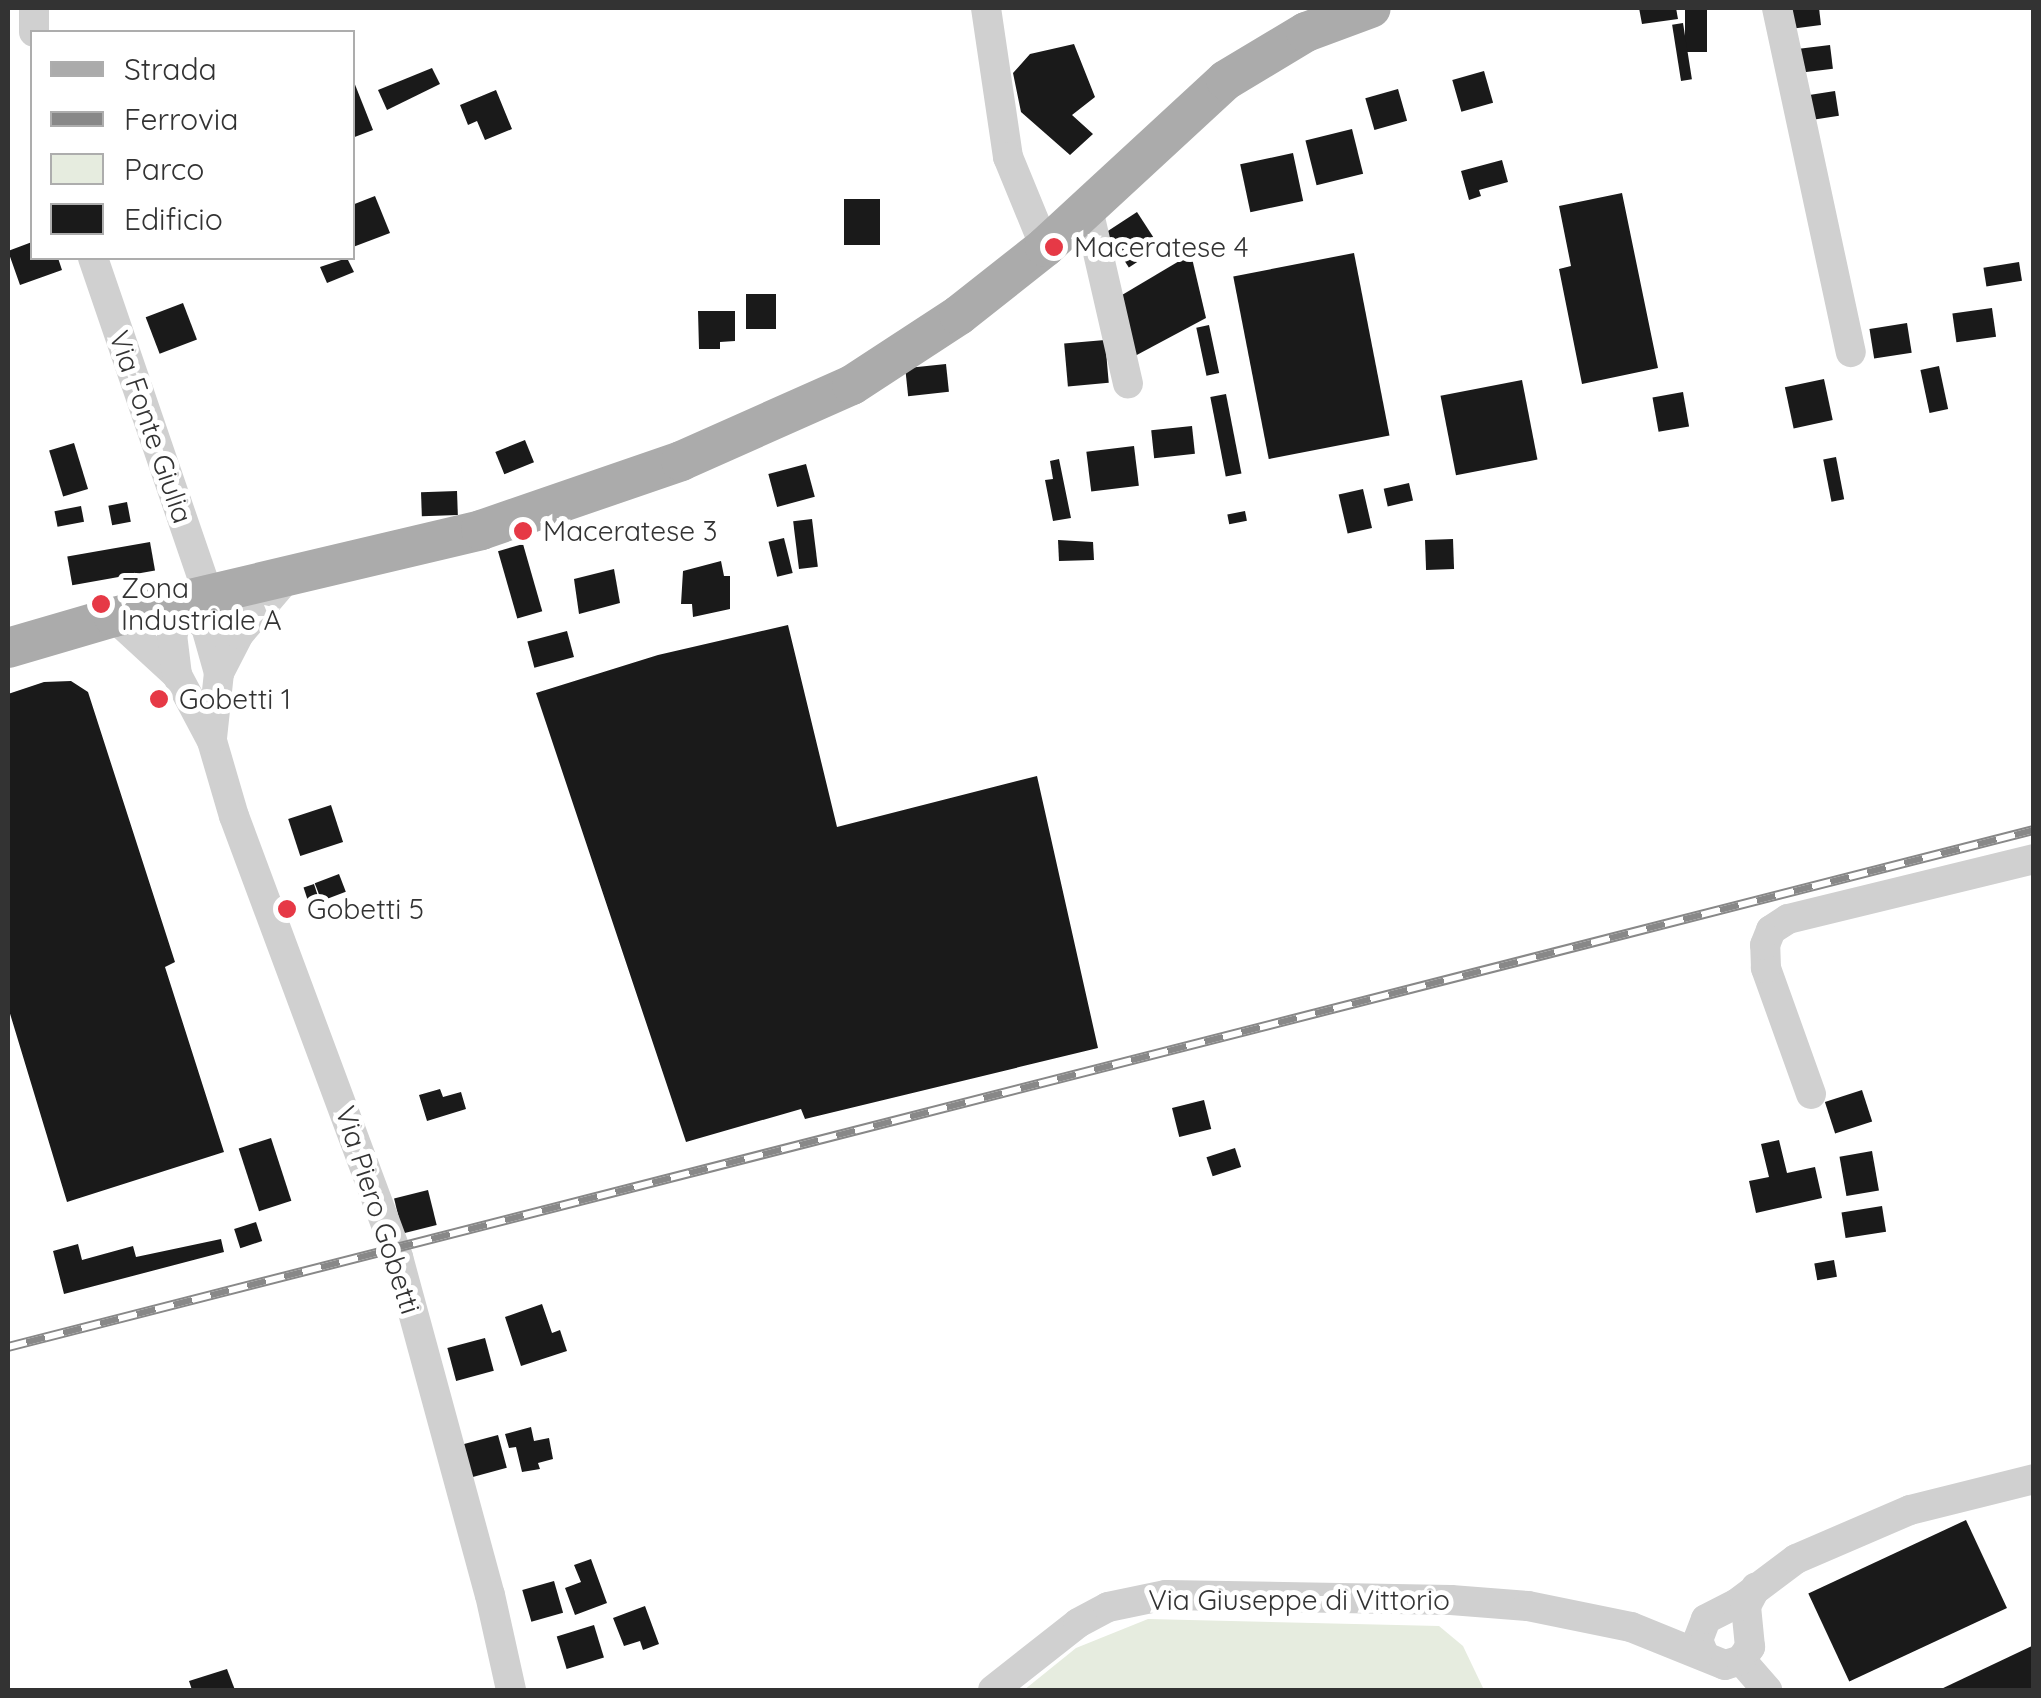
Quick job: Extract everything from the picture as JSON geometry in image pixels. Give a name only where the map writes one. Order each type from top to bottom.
[{"type":"main road","points":[[8,648],[114,617],[285,580],[481,530],[681,462],[852,385],[959,315],[1045,246],[1226,80],[1306,32],[1372,8]]},
{"type":"street","points":[[986,8],[1008,158],[1045,246]]},
{"type":"street","points":[[1778,8],[1851,352]]},
{"type":"street","points":[[1088,209],[1128,383]]},
{"type":"street","name":"Via Fonte Giulia","points":[[94,260],[195,600]]},
{"type":"street","points":[[212,740],[219,673],[239,634],[285,580]]},
{"type":"street","points":[[195,600],[219,673]]},
{"type":"street","points":[[177,675],[172,636],[195,600]]},
{"type":"street","points":[[114,617],[177,675],[212,740]]},
{"type":"street","name":"Via Piero Gobetti","points":[[212,740],[234,816],[398,1257],[490,1596],[510,1690]]},
{"type":"street","points":[[1812,1094],[1766,968],[1765,944],[1772,930],[1788,919],[2034,859]]},
{"type":"street","points":[[1720,1628],[1746,1606],[1756,1587],[1796,1559],[1872,1524],[1958,1496],[2034,1479]]},
{"type":"street","name":"Via Giuseppe di Vittorio","points":[[993,1690],[1078,1624],[1108,1607],[1166,1595],[1497,1602],[1630,1627],[1720,1628],[1726,1665],[1741,1660],[1767,1690]]},
{"type":"green space","points":[[1148,1619],[1439,1626],[1463,1646],[1484,1690],[1024,1690],[1076,1648]]},
{"type":"building","points":[[1639,8],[1676,8],[1678,19],[1642,24]]},
{"type":"building","points":[[1685,8],[1707,8],[1707,52],[1685,52]]},
{"type":"building","points":[[1787,8],[1819,8],[1821,25],[1790,29]]},
{"type":"building","points":[[1683,23],[1692,79],[1681,81],[1672,25]]},
{"type":"building","points":[[1074,44],[1095,97],[1072,115],[1093,134],[1070,155],[1021,112],[1013,73],[1030,54]]},
{"type":"building","points":[[1830,45],[1833,69],[1802,73],[1799,49]]},
{"type":"building","points":[[432,68],[440,84],[387,110],[378,90]]},
{"type":"building","points":[[1484,71],[1493,103],[1461,112],[1452,80]]},
{"type":"building","points":[[355,85],[373,130],[355,137]]},
{"type":"building","points":[[1398,89],[1407,121],[1374,130],[1365,98]]},
{"type":"building","points":[[496,90],[512,129],[485,140],[477,121],[468,125],[460,105]]},
{"type":"building","points":[[1835,91],[1839,116],[1808,121],[1804,96]]},
{"type":"building","points":[[1352,129],[1363,174],[1317,185],[1305,141]]},
{"type":"building","points":[[1293,153],[1303,201],[1250,212],[1240,164]]},
{"type":"building","points":[[1502,160],[1508,182],[1479,190],[1481,196],[1469,200],[1461,171]]},
{"type":"building","points":[[1622,193],[1658,368],[1582,384],[1559,269],[1571,266],[1559,206]]},
{"type":"building","points":[[375,196],[390,233],[355,246],[355,204]]},
{"type":"building","points":[[844,199],[880,199],[880,245],[844,245]]},
{"type":"building","points":[[1137,212],[1160,247],[1129,267],[1106,232]]},
{"type":"building","points":[[30,243],[30,260],[59,260],[62,270],[20,285],[8,251]]},
{"type":"building","points":[[1354,253],[1389,436],[1269,459],[1233,276]]},
{"type":"building","points":[[1191,254],[1206,318],[1133,357],[1122,295]]},
{"type":"building","points":[[348,260],[354,272],[327,283],[320,267]]},
{"type":"building","points":[[2019,262],[2022,281],[1986,286],[1983,268]]},
{"type":"building","points":[[746,294],[776,294],[776,329],[746,329]]},
{"type":"building","points":[[183,303],[197,339],[160,354],[146,317]]},
{"type":"building","points":[[1992,308],[1996,337],[1956,342],[1952,314]]},
{"type":"building","points":[[698,311],[735,311],[735,341],[720,342],[720,349],[699,349]]},
{"type":"building","points":[[1907,323],[1912,353],[1874,359],[1869,329]]},
{"type":"building","points":[[1209,325],[1219,373],[1206,376],[1196,328]]},
{"type":"building","points":[[1105,340],[1109,383],[1068,386],[1064,344]]},
{"type":"building","points":[[946,364],[949,392],[908,396],[905,368]]},
{"type":"building","points":[[1939,366],[1948,409],[1930,413],[1920,370]]},
{"type":"building","points":[[1824,379],[1833,420],[1794,428],[1785,387]]},
{"type":"building","points":[[1522,380],[1537,460],[1456,475],[1441,396]]},
{"type":"building","points":[[1683,392],[1689,426],[1659,432],[1652,397]]},
{"type":"building","points":[[1226,394],[1241,474],[1226,477],[1210,397]]},
{"type":"building","points":[[1192,426],[1195,454],[1154,458],[1151,430]]},
{"type":"building","points":[[525,440],[534,462],[504,474],[495,452]]},
{"type":"building","points":[[74,443],[88,489],[63,497],[49,451]]},
{"type":"building","points":[[1134,446],[1139,486],[1091,492],[1086,452]]},
{"type":"building","points":[[1836,457],[1844,499],[1831,502],[1823,459]]},
{"type":"building","points":[[1059,459],[1071,518],[1053,521],[1045,480],[1053,479],[1050,461]]},
{"type":"building","points":[[806,464],[815,497],[777,507],[768,474]]},
{"type":"building","points":[[1409,483],[1413,501],[1388,506],[1384,489]]},
{"type":"building","points":[[1363,489],[1372,528],[1348,534],[1339,495]]},
{"type":"building","points":[[457,491],[458,515],[422,516],[421,492]]},
{"type":"building","points":[[127,502],[131,522],[112,525],[108,506]]},
{"type":"building","points":[[81,506],[84,522],[58,527],[54,511]]},
{"type":"building","points":[[1245,511],[1247,521],[1229,524],[1227,514]]},
{"type":"building","points":[[812,519],[818,567],[799,569],[793,521]]},
{"type":"building","points":[[784,538],[793,573],[777,577],[768,542]]},
{"type":"building","points":[[1453,539],[1454,569],[1426,570],[1425,540]]},
{"type":"building","points":[[1058,540],[1093,542],[1094,560],[1059,561]]},
{"type":"building","points":[[150,542],[155,571],[72,585],[67,557]]},
{"type":"building","points":[[523,544],[542,611],[517,618],[498,551]]},
{"type":"building","points":[[721,561],[724,576],[730,576],[730,609],[693,617],[692,604],[681,604],[683,571]]},
{"type":"building","points":[[614,569],[620,603],[579,614],[574,579]]},
{"type":"building","points":[[788,625],[837,827],[1037,776],[1098,1048],[805,1119],[801,1109],[686,1142],[536,693],[658,655]]},
{"type":"building","points":[[567,631],[574,657],[534,668],[527,642]]},
{"type":"building","points":[[71,681],[88,692],[175,962],[165,967],[224,1152],[67,1202],[8,1007],[8,694],[44,682]]},
{"type":"building","points":[[331,805],[343,842],[300,856],[288,819]]},
{"type":"building","points":[[339,874],[346,892],[322,901],[315,883]]},
{"type":"building","points":[[314,884],[319,899],[308,903],[304,887]]},
{"type":"building","points":[[440,1089],[443,1097],[461,1092],[466,1109],[427,1121],[419,1095]]},
{"type":"building","points":[[1862,1090],[1872,1121],[1835,1133],[1825,1102]]},
{"type":"building","points":[[1204,1100],[1211,1129],[1179,1137],[1172,1108]]},
{"type":"building","points":[[271,1138],[291,1201],[259,1211],[239,1149]]},
{"type":"building","points":[[1779,1140],[1787,1173],[1815,1167],[1822,1198],[1756,1213],[1749,1181],[1769,1177],[1761,1144]]},
{"type":"building","points":[[1235,1148],[1241,1167],[1213,1176],[1206,1157]]},
{"type":"building","points":[[1872,1151],[1879,1190],[1846,1196],[1840,1157]]},
{"type":"building","points":[[428,1190],[437,1225],[403,1233],[394,1198]]},
{"type":"building","points":[[1882,1206],[1886,1232],[1846,1238],[1842,1212]]},
{"type":"building","points":[[256,1222],[262,1241],[240,1248],[234,1229]]},
{"type":"building","points":[[221,1239],[224,1252],[64,1294],[53,1251],[78,1244],[82,1260],[133,1246],[136,1257]]},
{"type":"building","points":[[1834,1260],[1837,1277],[1817,1280],[1814,1263]]},
{"type":"building","points":[[542,1304],[552,1333],[560,1330],[567,1351],[521,1366],[505,1317]]},
{"type":"building","points":[[485,1338],[494,1371],[456,1381],[447,1348]]},
{"type":"building","points":[[531,1427],[534,1441],[549,1438],[553,1459],[538,1463],[540,1469],[522,1472],[516,1447],[509,1448],[505,1434]]},
{"type":"building","points":[[498,1435],[507,1468],[469,1478],[460,1445]]},
{"type":"building","points":[[1966,1520],[2007,1608],[1849,1681],[1808,1594]]},
{"type":"building","points":[[591,1559],[607,1603],[575,1615],[565,1588],[581,1582],[574,1565]]},
{"type":"building","points":[[554,1581],[563,1613],[531,1622],[522,1590]]},
{"type":"building","points":[[645,1606],[659,1644],[643,1650],[640,1641],[624,1646],[613,1618]]},
{"type":"building","points":[[594,1625],[604,1658],[567,1669],[557,1636]]},
{"type":"building","points":[[2034,1645],[2034,1690],[1939,1690]]},
{"type":"building","points":[[227,1669],[235,1690],[192,1690],[189,1681]]},
{"type":"railway","points":[[8,1347],[2034,830]]},
{"type":"place","name":"Maceratese 4","points":[[1054,247]]},
{"type":"place","name":"Maceratese 3","points":[[523,531]]},
{"type":"place","name":"Zona Industriale A","points":[[101,604]]},
{"type":"place","name":"Gobetti 1","points":[[159,699]]},
{"type":"place","name":"Gobetti 5","points":[[287,909]]}]
